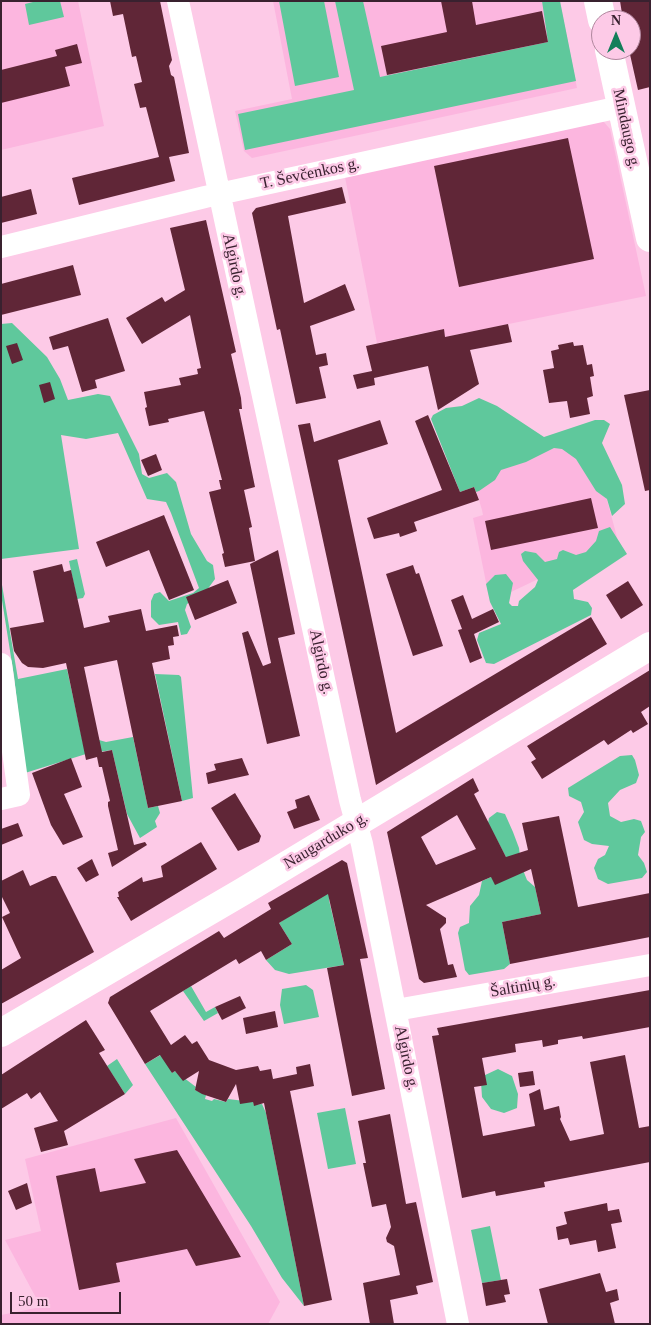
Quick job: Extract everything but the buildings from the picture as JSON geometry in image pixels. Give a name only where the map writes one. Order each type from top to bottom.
[{"type":"main road","name":"Mindaugo g.","points":[[611,60],[650,238]]},
{"type":"main road","name":"Naugarduko g.","points":[[1,1033],[650,646]]},
{"type":"street","name":"Algirdo g.","points":[[178,1],[396,1010],[458,1324]]},
{"type":"street","name":"T. Ševčenkos g.","points":[[1,247],[219,194],[620,108]]},
{"type":"street","points":[[1,664],[19,795],[1,799]]},
{"type":"street","name":"Šaltinių g.","points":[[396,1010],[650,964]]},
{"type":"shaded area","points":[[1,1],[78,1],[104,126],[1,150]]},
{"type":"shaded area","points":[[273,1],[560,1],[577,88],[252,158],[244,151],[235,111],[292,99]]},
{"type":"shaded area","points":[[603,121],[610,129],[646,296],[445,337],[443,329],[377,343],[345,177]]},
{"type":"shaded area","points":[[590,436],[618,541],[490,602],[473,518],[483,515],[482,510],[475,487],[449,465]]},
{"type":"shaded area","points":[[176,1118],[280,1302],[268,1324],[1,1324],[1,1315],[41,1307],[5,1240],[41,1231],[25,1159]]},
{"type":"green space","points":[[37,1],[60,1],[64,17],[29,25],[25,4]]},
{"type":"green space","points":[[279,1],[324,1],[339,77],[295,86]]},
{"type":"green space","points":[[335,1],[363,1],[380,77],[548,42],[542,1],[560,1],[576,81],[245,150],[238,114],[354,90]]},
{"type":"green space","points":[[12,323],[47,357],[60,379],[68,400],[98,394],[110,396],[139,454],[142,474],[149,478],[167,473],[176,482],[191,534],[207,561],[213,565],[215,579],[207,590],[187,604],[185,610],[191,627],[187,634],[181,635],[178,622],[159,625],[151,617],[151,601],[154,594],[160,592],[169,601],[193,593],[199,588],[166,502],[147,499],[118,433],[86,439],[61,435],[79,549],[1,559],[1,324]]},
{"type":"green space","points":[[479,398],[497,406],[544,437],[595,420],[604,420],[610,424],[602,443],[622,485],[625,504],[612,516],[607,499],[596,491],[576,459],[562,449],[554,448],[526,462],[501,470],[495,480],[479,491],[476,492],[474,487],[460,492],[431,419],[433,415],[446,408],[462,406]]},
{"type":"green space","points":[[610,527],[627,554],[573,590],[574,599],[588,602],[592,608],[591,615],[494,664],[486,663],[477,640],[479,633],[501,624],[490,602],[486,584],[495,575],[506,574],[513,583],[509,603],[512,606],[518,606],[519,601],[535,587],[538,580],[523,561],[521,554],[525,551],[536,553],[545,562],[557,559],[559,552],[563,550],[576,555],[586,552],[596,541],[599,531]]},
{"type":"green space","points":[[77,559],[85,594],[83,598],[77,599],[69,561]]},
{"type":"green space","points":[[1,579],[18,679],[67,669],[83,743],[99,740],[106,742],[133,737],[148,808],[158,806],[160,813],[155,821],[157,827],[140,838],[127,814],[112,750],[86,754],[25,773],[14,676],[1,594]]},
{"type":"green space","points":[[155,674],[179,675],[181,677],[193,798],[182,801]]},
{"type":"green space","points":[[632,755],[639,775],[636,783],[620,790],[608,803],[610,816],[621,822],[634,819],[641,821],[645,832],[641,837],[638,855],[644,863],[647,872],[642,878],[608,884],[598,879],[594,868],[598,859],[605,855],[609,846],[592,844],[584,840],[578,822],[584,812],[581,802],[569,796],[568,788],[620,756]]},
{"type":"green space","points":[[497,812],[505,814],[513,832],[519,848],[521,865],[527,880],[535,887],[541,914],[502,922],[510,964],[504,969],[469,975],[465,970],[458,933],[460,927],[469,923],[470,906],[479,895],[482,881],[491,877],[506,857],[488,823],[489,818]]},
{"type":"green space","points":[[333,887],[329,900],[344,965],[289,974],[275,970],[266,960],[292,944],[279,923]]},
{"type":"green space","points":[[306,985],[313,990],[319,1017],[284,1024],[280,1005],[282,989]]},
{"type":"green space","points":[[191,986],[206,1012],[215,1007],[218,1013],[204,1021],[183,991]]},
{"type":"green space","points":[[164,1053],[172,1073],[175,1071],[196,1087],[195,1090],[206,1095],[205,1099],[226,1102],[228,1099],[253,1102],[254,1105],[262,1104],[266,1113],[304,1306],[282,1278],[251,1226],[145,1064]]},
{"type":"green space","points":[[117,1059],[133,1085],[125,1094],[107,1066]]},
{"type":"green space","points":[[498,1069],[512,1076],[518,1094],[517,1108],[504,1113],[491,1109],[482,1097],[481,1082],[483,1076]]},
{"type":"green space","points":[[345,1108],[356,1164],[328,1169],[317,1113]]},
{"type":"green space","points":[[490,1226],[501,1280],[482,1283],[471,1230]]}]
